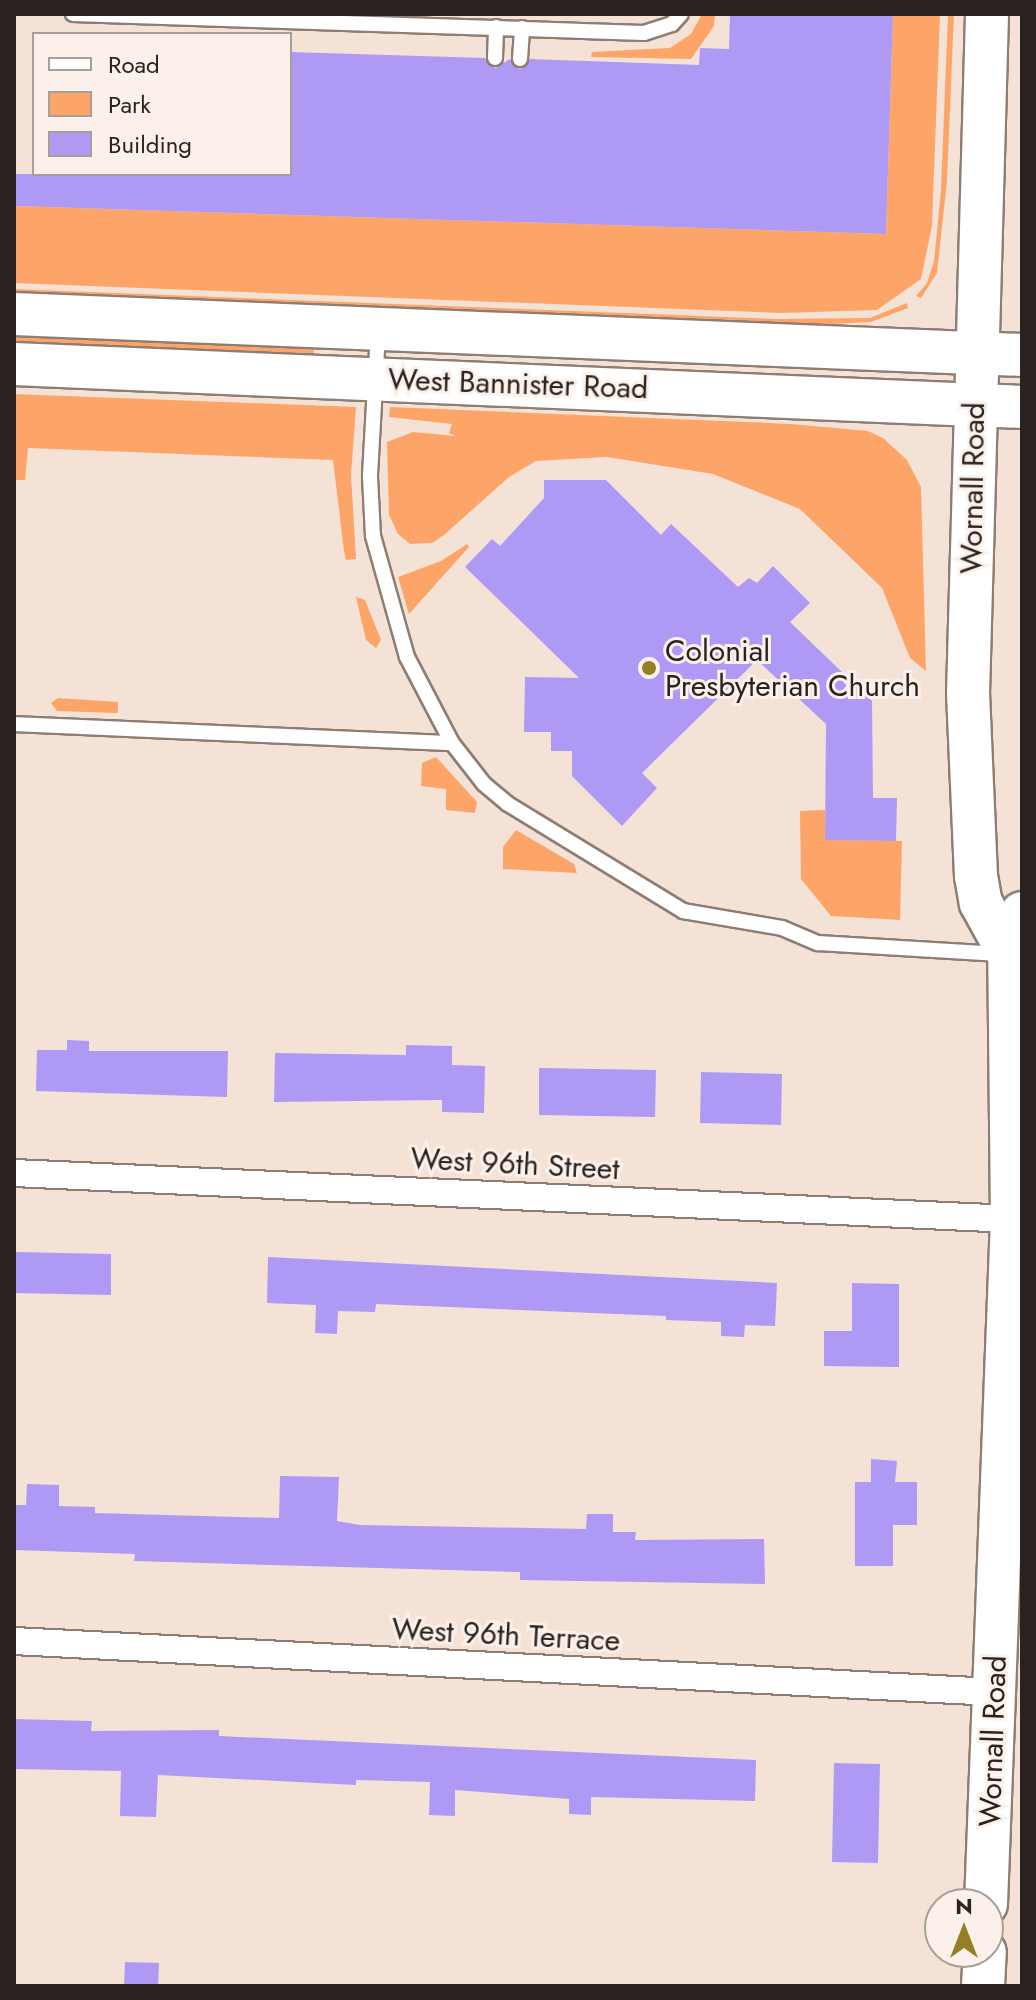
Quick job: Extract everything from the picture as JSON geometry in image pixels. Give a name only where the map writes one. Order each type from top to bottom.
[{"type":"main road","name":"Wornall Road","points":[[987,14],[968,693],[976,876],[981,903],[1009,954]]},
{"type":"main road","name":"West Bannister Road","points":[[14,314],[1022,355]]},
{"type":"main road","name":"West Bannister Road","points":[[14,364],[1022,407]]},
{"type":"main road","name":"Wornall Road","points":[[987,1888],[994,1692],[1012,1544],[1009,954],[1022,913]]},
{"type":"street","name":"West 96th Street","points":[[14,1173],[1012,1219]]},
{"type":"street","name":"West 96th Terrace","points":[[14,1641],[994,1692]]},
{"type":"lane","points":[[73,14],[644,33],[672,24],[681,14]]},
{"type":"lane","points":[[495,58],[496,27]]},
{"type":"lane","points":[[520,59],[522,28]]},
{"type":"lane","points":[[379,327],[370,477],[373,536],[407,657],[452,743],[484,784],[508,804],[683,911],[782,928],[818,943],[1009,954]]},
{"type":"lane","points":[[14,724],[452,743]]},
{"type":"green space","points":[[702,14],[715,14],[714,26],[691,59],[591,57],[592,52],[670,48],[691,34]]},
{"type":"green space","points":[[893,14],[940,14],[932,226],[921,279],[877,310],[782,313],[14,283],[14,206],[886,234]]},
{"type":"green space","points":[[948,14],[954,14],[947,181],[937,273],[921,298],[916,296],[927,283],[934,261],[941,190]]},
{"type":"green space","points":[[14,289],[775,319],[870,318],[907,303],[908,308],[871,322],[789,326],[14,295]]},
{"type":"green space","points":[[14,331],[314,345],[313,359],[14,347]]},
{"type":"green space","points":[[14,394],[356,407],[351,475],[356,559],[346,560],[333,460],[28,448],[25,480],[14,480]]},
{"type":"green space","points":[[390,407],[791,424],[868,431],[883,438],[907,460],[921,487],[926,671],[910,658],[882,588],[800,509],[713,474],[607,457],[536,461],[509,477],[432,543],[410,544],[398,534],[389,515],[387,442],[413,432],[455,436],[449,433],[452,424],[389,417]]},
{"type":"green space","points":[[467,544],[469,547],[409,614],[398,577],[441,561]]},
{"type":"green space","points":[[356,597],[365,600],[381,640],[376,648],[366,640]]},
{"type":"green space","points":[[58,698],[118,702],[118,713],[57,711],[51,703]]},
{"type":"green space","points":[[436,757],[477,802],[475,813],[446,810],[446,789],[421,786],[422,763]]},
{"type":"green space","points":[[825,810],[826,840],[902,841],[900,920],[831,916],[801,879],[800,811]]},
{"type":"green space","points":[[516,830],[574,864],[577,873],[503,869],[503,847]]},
{"type":"building","points":[[730,14],[893,14],[886,234],[14,206],[14,174],[292,176],[292,52],[485,58],[495,68],[510,59],[520,69],[530,59],[699,65],[700,48],[729,49]]},
{"type":"building","name":"Colonial Presbyterian Church","points":[[544,480],[606,480],[661,535],[671,524],[738,587],[749,578],[757,583],[773,566],[810,603],[790,622],[872,701],[873,798],[897,798],[896,841],[825,840],[826,724],[757,660],[642,773],[657,788],[622,826],[572,776],[572,751],[551,751],[551,732],[524,732],[525,677],[579,678],[465,567],[492,539],[500,546],[544,498]]},
{"type":"building","points":[[67,1040],[89,1041],[89,1051],[228,1051],[227,1097],[36,1091],[37,1050],[67,1050]]},
{"type":"building","points":[[406,1045],[452,1046],[452,1065],[485,1066],[484,1113],[442,1112],[442,1100],[274,1102],[275,1053],[406,1055]]},
{"type":"building","points":[[539,1068],[656,1070],[655,1117],[539,1115]]},
{"type":"building","points":[[701,1072],[782,1074],[781,1125],[700,1123]]},
{"type":"building","points":[[14,1252],[111,1254],[111,1295],[14,1293]]},
{"type":"building","points":[[268,1257],[777,1283],[775,1326],[745,1325],[744,1337],[721,1336],[721,1322],[666,1320],[666,1316],[376,1304],[375,1312],[338,1311],[337,1334],[315,1333],[316,1305],[267,1303]]},
{"type":"building","points":[[852,1283],[899,1284],[899,1367],[824,1366],[824,1331],[852,1331]]},
{"type":"building","points":[[871,1459],[897,1461],[895,1482],[917,1482],[917,1525],[893,1525],[893,1566],[855,1566],[855,1482],[871,1482]]},
{"type":"building","points":[[280,1476],[339,1477],[337,1521],[360,1525],[586,1529],[587,1514],[613,1514],[613,1532],[636,1532],[635,1540],[764,1539],[765,1584],[520,1580],[520,1572],[134,1561],[135,1554],[14,1550],[14,1505],[26,1505],[27,1484],[59,1485],[59,1506],[95,1507],[95,1513],[279,1518]]},
{"type":"building","points":[[14,1719],[92,1721],[91,1731],[219,1730],[219,1736],[756,1760],[755,1801],[591,1797],[591,1815],[569,1814],[569,1799],[455,1790],[455,1816],[429,1815],[430,1782],[356,1780],[356,1785],[158,1775],[156,1817],[120,1816],[121,1771],[14,1769]]},
{"type":"building","points":[[834,1763],[880,1764],[878,1863],[832,1862]]},
{"type":"building","points":[[125,1962],[159,1963],[158,1986],[124,1986]]},
{"type":"place","name":"Colonial Presbyterian Church","points":[[649,668]]}]
